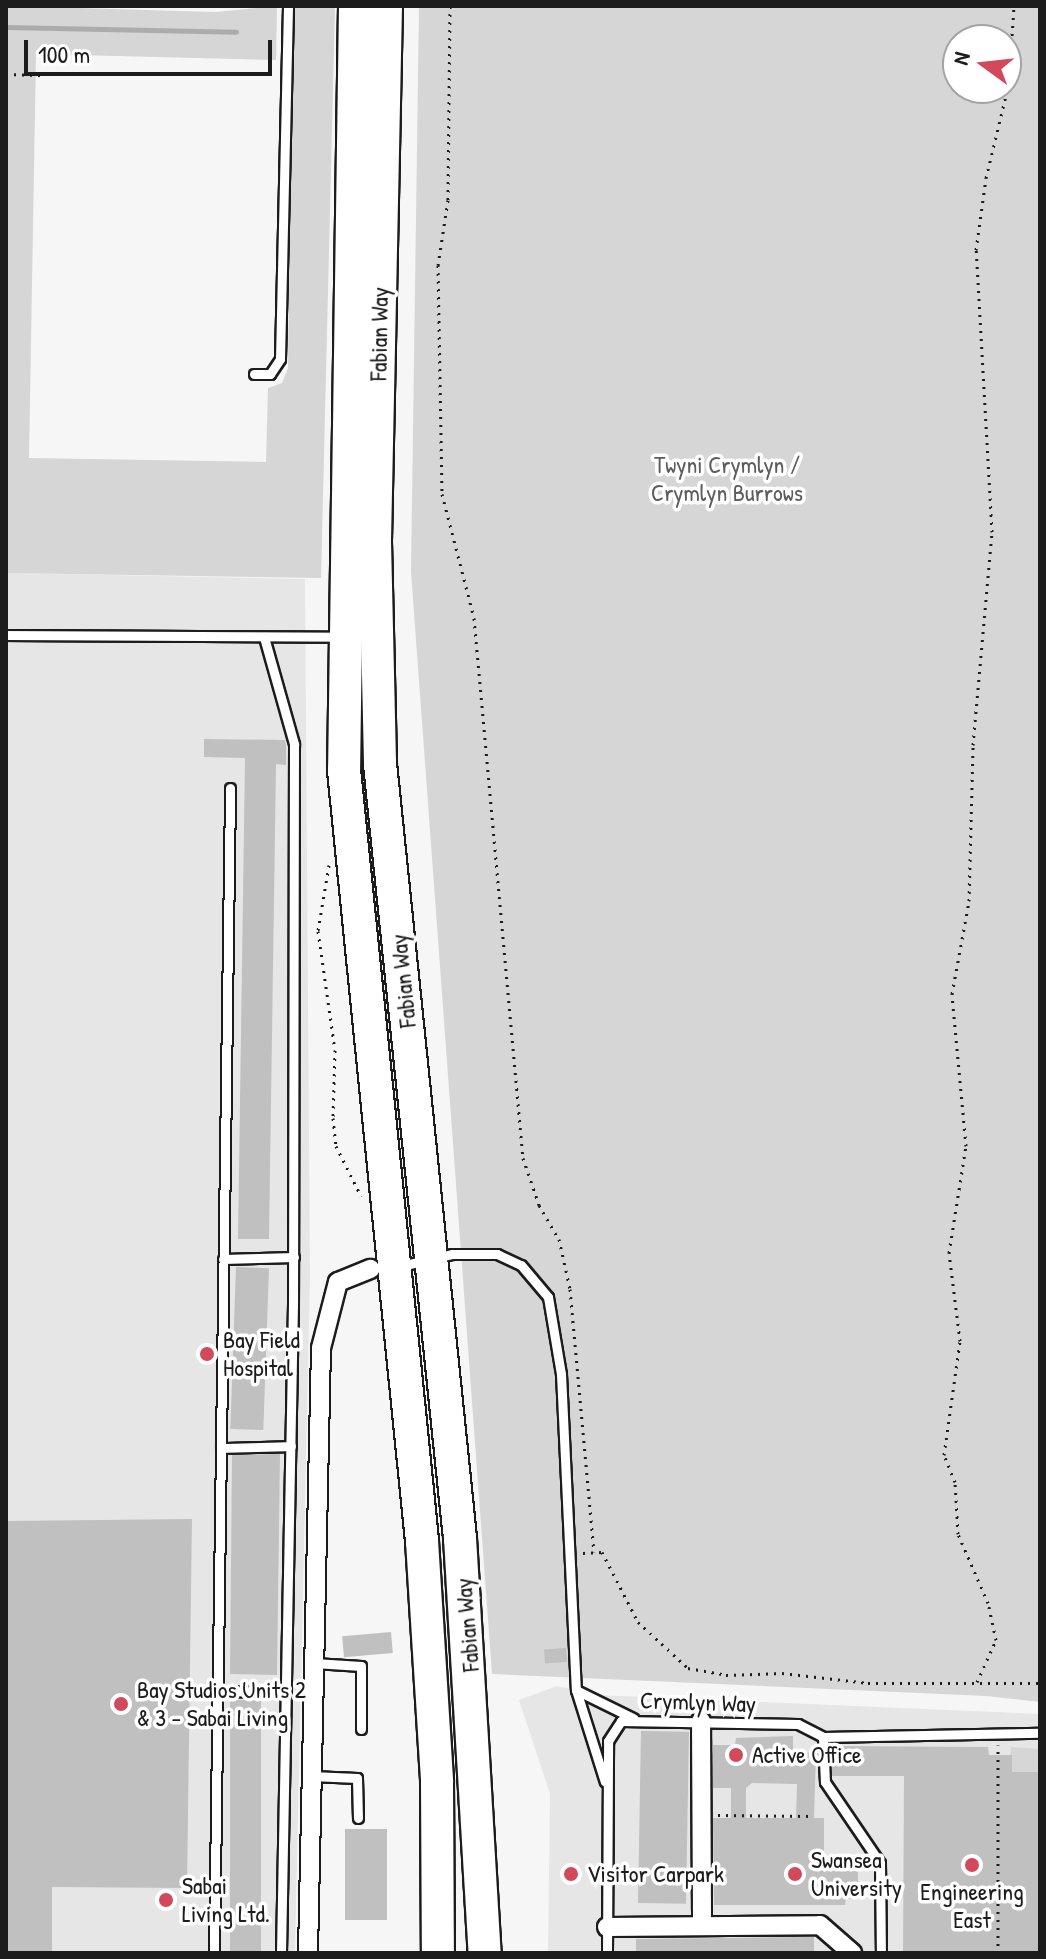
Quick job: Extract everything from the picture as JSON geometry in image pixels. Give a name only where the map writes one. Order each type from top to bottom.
[{"type":"highway","name":"Fabian Way","points":[[355,6],[344,770],[382,1268],[423,1556],[437,1782],[438,1953]]},
{"type":"highway","name":"Fabian Way","points":[[386,6],[375,542],[380,764],[473,1687],[485,1953]]},
{"type":"street","points":[[308,1953],[323,1325],[338,1282],[382,1268]]},
{"type":"street","points":[[701,1721],[702,1926]]},
{"type":"street","points":[[607,1927],[820,1925],[852,1953]]},
{"type":"street","points":[[831,1953],[832,1933]]},
{"type":"lane","points":[[254,374],[270,374],[280,359],[288,6]]},
{"type":"lane","points":[[6,635],[345,637]]},
{"type":"lane","points":[[264,637],[294,744],[294,1257],[281,1953]]},
{"type":"lane","points":[[214,1953],[230,788]]},
{"type":"lane","points":[[382,1268],[432,1261],[452,1254],[497,1254],[521,1265],[548,1297],[561,1374],[576,1690],[608,1790]]},
{"type":"lane","points":[[223,1259],[294,1257]]},
{"type":"lane","points":[[221,1448],[291,1446]]},
{"type":"lane","points":[[314,1663],[361,1666],[361,1729]]},
{"type":"lane","points":[[576,1690],[633,1718]]},
{"type":"lane","points":[[218,1691],[286,1692]]},
{"type":"lane","name":"Crymlyn Way","points":[[607,1953],[608,1741],[621,1721],[633,1718],[798,1724],[823,1737],[1040,1733]]},
{"type":"lane","points":[[823,1737],[825,1782],[880,1863],[881,1953]]},
{"type":"lane","points":[[311,1776],[357,1778],[358,1818]]},
{"type":"path","points":[[450,6],[448,200],[438,265],[442,494],[474,618],[523,1158],[539,1205],[559,1239],[570,1289],[594,1552]]},
{"type":"path","points":[[977,1682],[996,1640],[988,1603],[958,1534],[955,1482],[944,1455],[960,1341],[949,1253],[966,1146],[952,994],[968,913],[973,745],[992,532],[976,250],[986,178],[1009,83],[1014,6]]},
{"type":"path","points":[[6,74],[44,75]]},
{"type":"path","points":[[571,1553],[602,1552],[638,1622],[688,1668],[726,1675],[782,1673],[868,1683],[1040,1683]]},
{"type":"path","points":[[997,1733],[998,1953]]},
{"type":"path","points":[[703,1815],[814,1816]]},
{"type":"shaded area","points":[[6,573],[305,579],[310,1276],[295,1953],[6,1953]]},
{"type":"shaded area","name":"Swansea University","points":[[557,1686],[597,1695],[1040,1714],[1040,1953],[548,1953],[550,1794],[519,1700]]},
{"type":"green space","points":[[6,6],[216,12],[277,6],[276,60],[36,54],[29,458],[266,462],[268,388],[282,383],[288,368],[293,6],[335,6],[321,578],[6,573]]},
{"type":"green space","name":"Twyni Crymlyn / Crymlyn Burrows","points":[[419,6],[1040,6],[1040,1702],[986,1696],[492,1674],[411,572]]},
{"type":"green space","points":[[1011,1747],[1040,1749],[1038,1774],[1009,1772]]},
{"type":"building","points":[[204,739],[285,740],[286,745],[286,765],[276,764],[269,1239],[238,1239],[245,758],[204,757]]},
{"type":"building","points":[[236,1267],[269,1268],[263,1430],[230,1429]]},
{"type":"building","points":[[280,1454],[277,1675],[230,1674],[232,1455]]},
{"type":"building","name":"Bay Studios Units 2 & 3 - Sabai Living","points":[[192,1519],[187,1888],[52,1887],[52,1953],[6,1953],[6,1521]]},
{"type":"building","points":[[391,1632],[393,1653],[344,1657],[342,1636]]},
{"type":"building","points":[[566,1648],[567,1662],[545,1664],[544,1650]]},
{"type":"building","points":[[230,1700],[261,1700],[261,1952],[230,1952]]},
{"type":"building","points":[[641,1731],[689,1732],[686,1904],[638,1903]]},
{"type":"building","points":[[793,1736],[793,1752],[816,1753],[814,1818],[824,1818],[824,1867],[858,1868],[858,1899],[846,1899],[845,1905],[714,1905],[713,1818],[731,1818],[731,1788],[713,1788],[713,1745],[735,1745],[736,1738]],"holes":[[[752,1783],[797,1784],[796,1818],[746,1818],[746,1788]]]},
{"type":"building","name":"Engineering East","points":[[832,1746],[988,1747],[989,1755],[1012,1755],[1012,1772],[1040,1772],[1040,1953],[903,1953],[904,1776],[832,1776]]},
{"type":"building","points":[[345,1829],[387,1829],[387,1920],[345,1920]]},
{"type":"building","points":[[814,1937],[814,1953],[636,1953],[636,1939]]},
{"type":"waterway","points":[[6,27],[236,32]]},
{"type":"place","name":"Bay Field Hospital","points":[[207,1354]]},
{"type":"place","name":"Bay Studios Units 2 & 3 - Sabai Living","points":[[121,1704]]},
{"type":"place","name":"Active Office","points":[[736,1755]]},
{"type":"place","name":"Engineering East","points":[[972,1865]]},
{"type":"place","name":"Visitor Carpark","points":[[571,1874]]},
{"type":"place","name":"Swansea University","points":[[795,1874]]},
{"type":"place","name":"Sabai Living Ltd.","points":[[166,1900]]}]
